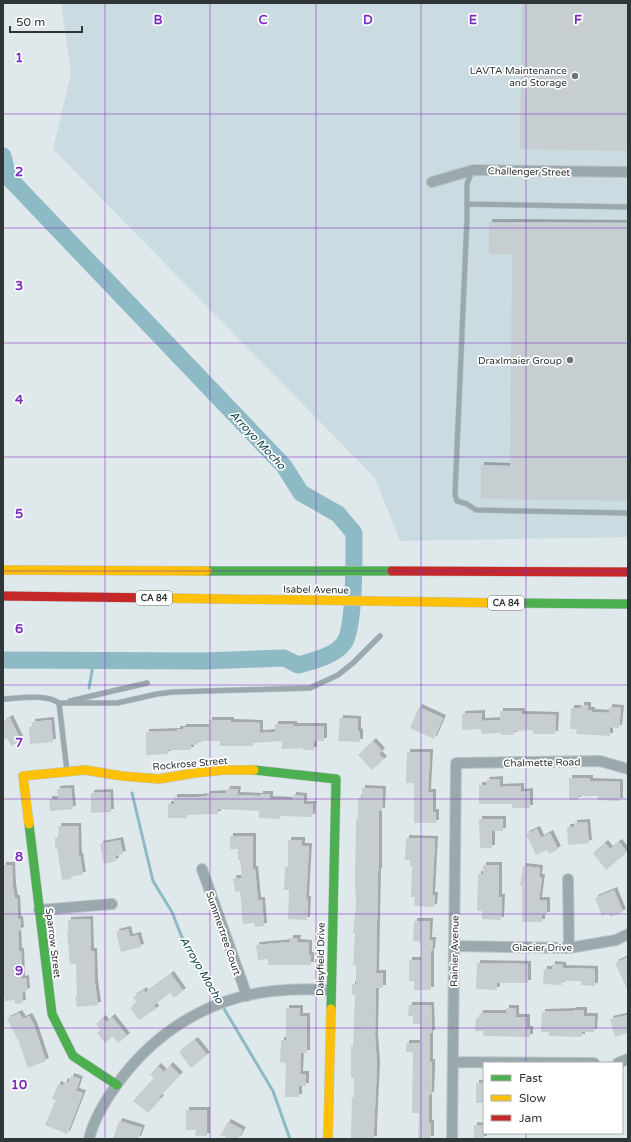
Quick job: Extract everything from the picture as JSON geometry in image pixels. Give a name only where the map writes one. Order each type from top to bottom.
[{"type":"main road","name":"Isabel Avenue","points":[[3,570],[628,572]]},
{"type":"main road","name":"Isabel Avenue","points":[[3,596],[628,604]]},
{"type":"main road","name":"Rockrose Street","points":[[23,776],[85,770],[122,776],[159,779],[202,772],[254,770],[336,779]]},
{"type":"main road","name":"Sparrow Street","points":[[23,776],[52,1014],[73,1056],[116,1085]]},
{"type":"main road","name":"Daisyfield Drive","points":[[328,1139],[330,990],[336,779]]},
{"type":"street","name":"Challenger Street","points":[[432,182],[473,170],[628,172]]},
{"type":"street","name":"Chalmette Road","points":[[456,763],[600,761],[628,769]]},
{"type":"street","name":"Rainier Avenue","points":[[452,1139],[456,763]]},
{"type":"street","name":"Summertree Court","points":[[202,869],[247,996]]},
{"type":"street","points":[[568,879],[569,948]]},
{"type":"street","points":[[39,910],[112,904]]},
{"type":"street","name":"Glacier Drive","points":[[454,946],[569,948],[616,940],[628,934]]},
{"type":"street","points":[[89,1139],[101,1110],[116,1085],[135,1061],[157,1040],[174,1027],[201,1011],[226,1001],[247,996],[271,991],[299,989],[330,990]]},
{"type":"street","points":[[453,1062],[483,1062]]},
{"type":"lane","points":[[473,170],[467,184],[455,494],[457,501],[467,504],[476,510],[628,513]]},
{"type":"lane","points":[[467,204],[628,207]]},
{"type":"lane","points":[[3,699],[52,699],[59,703],[117,702],[173,692],[310,688],[338,675],[353,663],[380,636]]},
{"type":"lane","points":[[59,703],[147,683]]},
{"type":"lane","points":[[59,703],[67,772]]},
{"type":"shaded area","points":[[61,3],[628,3],[628,537],[400,541],[375,478],[53,149],[71,74]]},
{"type":"building","name":"LAVTA Maintenance and Storage","points":[[522,3],[628,3],[628,151],[520,149]]},
{"type":"building","name":"Draxlmaier Group","points":[[489,222],[628,223],[628,501],[481,499],[481,465],[510,466],[512,254],[489,254]]},
{"type":"building","points":[[581,705],[588,705],[588,710],[592,710],[592,712],[609,713],[609,707],[621,708],[619,728],[610,727],[610,736],[576,734],[577,729],[570,729],[571,708],[581,708]]},
{"type":"building","points":[[419,707],[443,718],[434,739],[410,728]]},
{"type":"building","points":[[500,711],[522,711],[522,714],[556,715],[555,734],[533,734],[533,730],[514,731],[514,735],[501,735],[501,733],[481,734],[481,729],[462,730],[462,714],[482,713],[482,721],[500,720]]},
{"type":"building","points":[[10,718],[21,741],[11,746],[7,738],[3,740],[3,722]]},
{"type":"building","points":[[340,718],[358,719],[360,742],[338,741]]},
{"type":"building","points":[[51,720],[53,742],[30,744],[29,727],[32,726],[32,722]]},
{"type":"building","points":[[209,720],[231,720],[231,722],[260,723],[260,733],[275,732],[275,724],[294,724],[294,726],[324,726],[324,741],[314,741],[314,750],[303,750],[303,748],[282,749],[282,741],[253,743],[253,746],[220,746],[220,741],[198,741],[198,745],[191,744],[191,750],[167,750],[168,754],[146,755],[146,732],[177,731],[177,729],[183,729],[183,727],[209,727]]},
{"type":"building","points":[[373,741],[382,751],[379,754],[384,759],[372,770],[358,755]]},
{"type":"building","points":[[407,752],[430,752],[428,792],[433,792],[433,812],[436,812],[436,823],[414,823],[414,783],[406,783]]},
{"type":"building","points":[[569,778],[590,778],[590,781],[620,782],[620,801],[598,800],[598,796],[578,796],[578,800],[569,800]]},
{"type":"building","points":[[500,779],[500,787],[521,786],[521,792],[530,791],[530,808],[512,808],[512,804],[479,804],[479,785],[487,785],[486,780]]},
{"type":"building","points":[[71,788],[73,809],[50,811],[49,799],[58,799],[57,789]]},
{"type":"building","points":[[362,788],[383,789],[382,811],[379,811],[376,973],[383,973],[383,988],[376,988],[375,1035],[377,1066],[374,1139],[351,1139],[354,1078],[351,1078],[351,1046],[353,1046],[355,995],[352,995],[352,984],[356,984],[356,965],[353,965],[355,933],[353,933],[356,904],[356,819],[358,819],[358,798],[362,798]]},
{"type":"building","points":[[227,789],[238,789],[237,795],[260,796],[260,794],[270,794],[270,799],[292,800],[293,795],[304,796],[304,804],[313,804],[312,817],[280,816],[280,819],[259,818],[259,811],[218,809],[218,814],[187,815],[187,818],[168,818],[168,804],[174,804],[174,797],[207,796],[207,794],[226,793]]},
{"type":"building","points":[[110,792],[111,812],[91,813],[91,793]]},
{"type":"building","points":[[479,819],[503,819],[503,831],[492,831],[492,848],[480,848]]},
{"type":"building","points":[[587,822],[589,843],[568,845],[567,827],[574,827],[574,823]]},
{"type":"building","points":[[58,826],[78,826],[79,856],[83,875],[71,876],[71,879],[62,880],[57,847],[55,847],[55,838],[59,838]]},
{"type":"building","points":[[537,829],[541,838],[550,833],[558,849],[549,854],[547,850],[536,855],[526,834]]},
{"type":"building","points":[[230,836],[253,836],[253,869],[255,869],[258,900],[262,900],[264,926],[255,927],[254,923],[243,924],[240,891],[235,892],[233,878],[242,878],[240,860],[238,860],[238,849],[230,849]]},
{"type":"building","points":[[406,838],[435,839],[432,895],[435,895],[434,907],[414,906],[415,897],[411,897],[412,866],[410,866],[410,860],[405,860]]},
{"type":"building","points":[[120,840],[123,854],[115,856],[116,861],[104,864],[100,844]]},
{"type":"building","points":[[288,840],[302,840],[302,846],[309,846],[306,899],[308,899],[307,920],[288,919],[289,890],[284,890],[285,867],[288,867]]},
{"type":"building","points":[[619,842],[627,852],[606,870],[593,853],[605,843],[610,849]]},
{"type":"building","points":[[3,865],[12,865],[13,887],[15,898],[17,898],[18,919],[20,919],[21,930],[18,931],[19,951],[21,951],[22,979],[26,978],[27,991],[22,992],[23,1003],[15,1004],[15,1000],[5,1001],[3,988]]},
{"type":"building","points":[[483,865],[499,865],[499,897],[502,897],[501,920],[482,919],[482,911],[477,911],[478,874],[483,874]]},
{"type":"building","points":[[523,866],[540,868],[539,877],[542,877],[539,900],[547,900],[547,915],[542,915],[542,922],[522,922],[522,886],[520,886]]},
{"type":"building","points":[[614,890],[623,912],[610,917],[609,913],[602,916],[595,898]]},
{"type":"building","points":[[90,919],[91,951],[94,951],[95,983],[98,1005],[77,1007],[75,997],[77,997],[76,964],[70,964],[67,931],[68,920]]},
{"type":"building","points":[[414,921],[430,921],[429,940],[433,940],[431,951],[431,990],[414,990],[414,981],[409,981],[409,960],[421,960],[421,942],[413,941]]},
{"type":"building","points":[[128,929],[130,937],[138,935],[141,947],[121,952],[116,932]]},
{"type":"building","points":[[290,938],[298,938],[297,942],[309,943],[311,965],[268,965],[268,959],[258,960],[256,945],[290,942]]},
{"type":"building","points":[[628,957],[628,991],[615,963]]},
{"type":"building","points":[[477,963],[528,964],[528,983],[497,983],[497,990],[476,989]]},
{"type":"building","points":[[552,964],[563,965],[563,968],[595,969],[595,986],[581,985],[581,981],[562,981],[562,985],[543,984],[544,969],[552,969]]},
{"type":"building","points":[[171,974],[183,991],[174,998],[170,993],[154,1005],[156,1009],[139,1020],[130,1008],[137,1003],[133,997],[144,990],[145,993]]},
{"type":"building","points":[[409,1005],[431,1005],[432,1033],[430,1033],[430,1062],[432,1062],[432,1073],[431,1095],[429,1095],[429,1123],[431,1123],[431,1139],[418,1139],[419,1113],[412,1113],[413,1052],[406,1052],[406,1043],[420,1043],[420,1024],[413,1024],[413,1016],[408,1016]]},
{"type":"building","points":[[286,1008],[300,1008],[300,1016],[307,1016],[307,1053],[301,1053],[300,1074],[306,1074],[306,1086],[299,1086],[299,1097],[285,1097],[286,1063],[280,1062],[281,1040],[286,1040]]},
{"type":"building","points":[[506,1008],[516,1008],[516,1017],[527,1017],[527,1029],[530,1029],[530,1037],[483,1036],[483,1031],[475,1031],[476,1018],[479,1018],[480,1013],[506,1013]]},
{"type":"building","points":[[584,1010],[584,1016],[595,1016],[594,1032],[582,1032],[582,1037],[549,1036],[549,1032],[541,1032],[542,1012]]},
{"type":"building","points":[[19,1013],[23,1019],[29,1016],[34,1025],[46,1061],[28,1068],[19,1042],[7,1019]]},
{"type":"building","points":[[628,1015],[628,1033],[615,1037],[610,1019]]},
{"type":"building","points":[[112,1017],[127,1036],[118,1043],[113,1036],[105,1043],[97,1033],[101,1030],[96,1024],[103,1018],[106,1022]]},
{"type":"building","points":[[195,1040],[207,1055],[191,1068],[179,1052]]},
{"type":"building","points":[[170,1065],[180,1075],[159,1097],[161,1098],[148,1113],[133,1101],[154,1078],[150,1075],[158,1066],[164,1072]]},
{"type":"building","points":[[71,1076],[80,1079],[76,1091],[83,1093],[67,1134],[45,1125],[56,1100],[52,1099],[58,1084],[63,1086],[65,1081],[69,1083]]},
{"type":"building","points":[[476,1083],[483,1083],[483,1103],[476,1103]]},
{"type":"building","points":[[186,1110],[207,1110],[207,1136],[195,1136],[196,1130],[186,1130]]},
{"type":"building","points":[[119,1121],[142,1128],[138,1139],[113,1139]]},
{"type":"building","points":[[228,1122],[243,1130],[238,1139],[224,1139],[226,1136],[220,1136]]},
{"type":"building","points":[[474,1125],[483,1126],[484,1139],[474,1139]]},
{"type":"waterway","name":"Arroyo Mocho","points":[[3,156],[8,177],[284,466],[301,493],[338,514],[354,533],[354,574],[352,607],[348,635],[340,648],[317,660],[298,665],[284,658],[204,661],[3,660]]},
{"type":"waterway","name":"Arroyo Mocho","points":[[89,688],[94,660]]},
{"type":"waterway","name":"Arroyo Mocho","points":[[132,793],[153,881],[172,912],[189,950],[273,1091],[290,1139]]},
{"type":"traffic: fast","points":[[207,571],[392,571]]},
{"type":"traffic: fast","points":[[505,603],[628,604]]},
{"type":"traffic: fast","points":[[254,770],[336,779],[331,1009]]},
{"type":"traffic: fast","points":[[29,824],[52,1014],[73,1056],[117,1085]]},
{"type":"traffic: slow","points":[[3,570],[207,571]]},
{"type":"traffic: slow","points":[[160,598],[505,603]]},
{"type":"traffic: slow","points":[[29,824],[23,776],[85,770],[122,776],[159,779],[224,770],[254,770]]},
{"type":"traffic: slow","points":[[328,1139],[331,1009]]},
{"type":"traffic: jam","points":[[392,571],[628,572]]},
{"type":"traffic: jam","points":[[3,596],[160,598]]},
{"type":"place","name":"LAVTA Maintenance and Storage","points":[[575,76]]},
{"type":"place","name":"Draxlmaier Group","points":[[570,360]]}]
